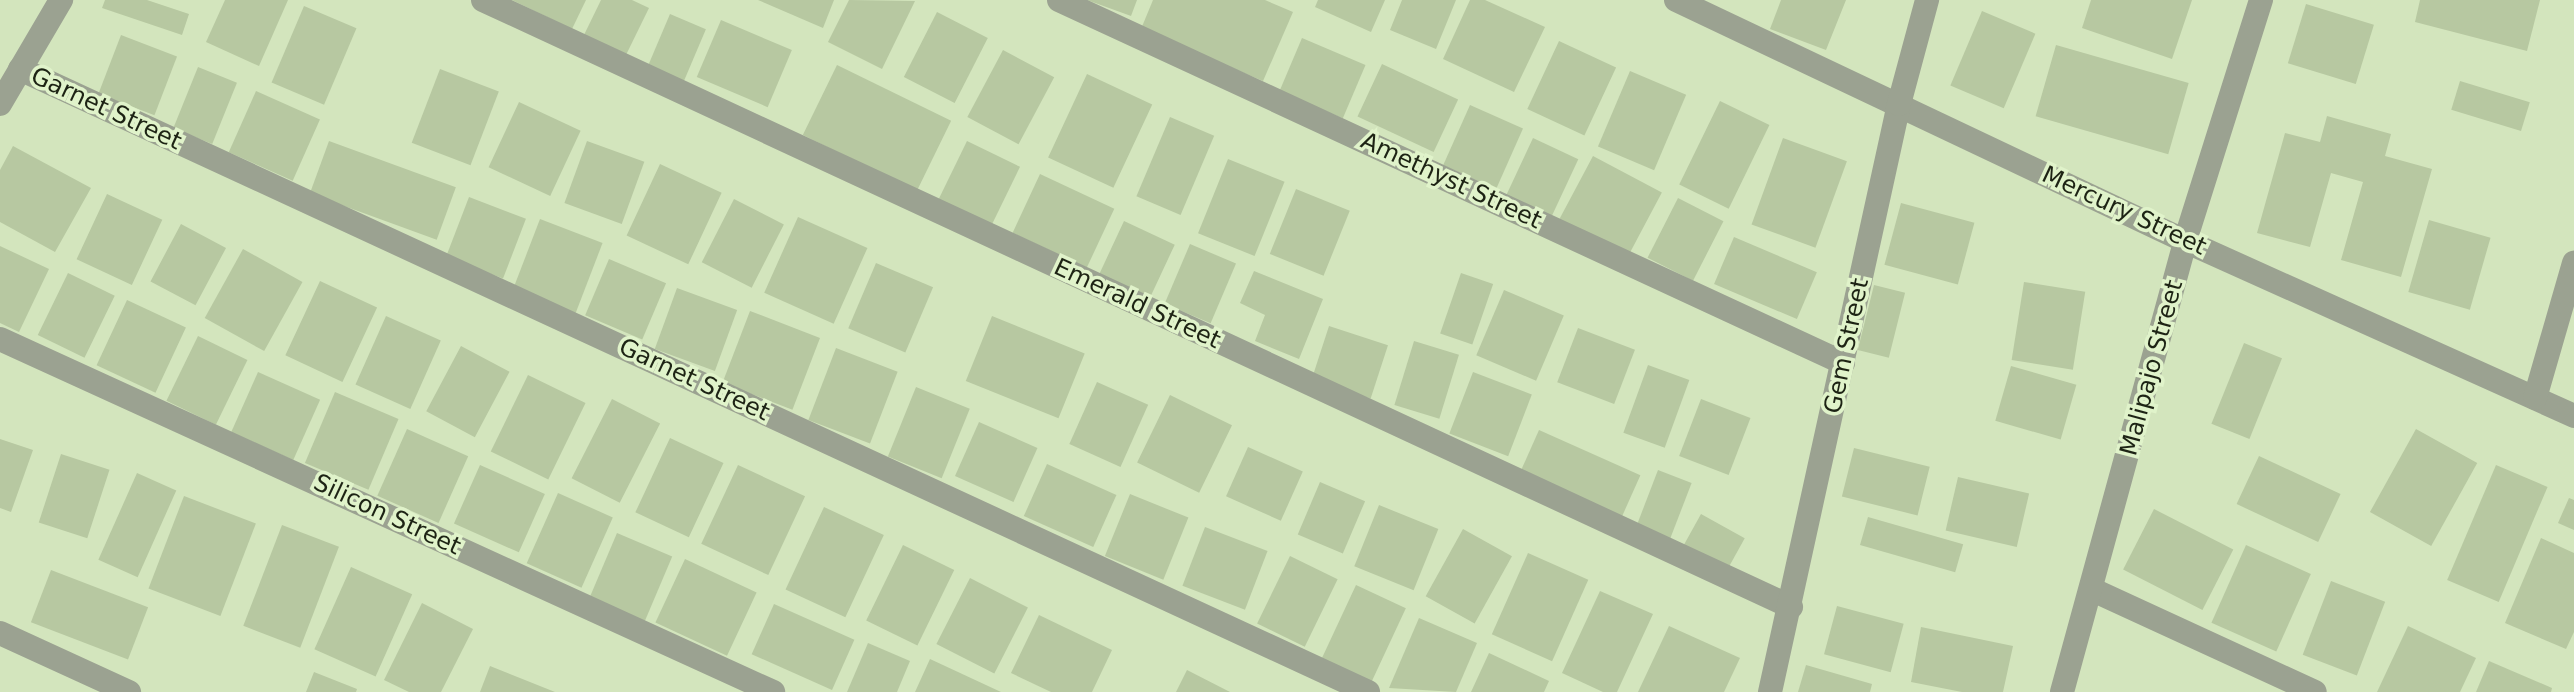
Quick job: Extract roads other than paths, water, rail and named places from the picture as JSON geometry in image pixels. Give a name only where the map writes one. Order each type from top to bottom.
[{"type":"street","points":[[0,104],[61,0]]},
{"type":"street","name":"Emerald Street","points":[[483,0],[1791,607]]},
{"type":"street","name":"Amethyst Street","points":[[1059,0],[1843,363]]},
{"type":"street","name":"Mercury Street","points":[[1676,0],[2185,241],[2574,416]]},
{"type":"street","name":"Gem Street","points":[[1770,692],[1899,104],[1927,0]]},
{"type":"street","name":"Malipajo Street","points":[[2062,692],[2093,590],[2185,241],[2261,0]]},
{"type":"street","name":"Garnet Street","points":[[20,69],[1368,692]]},
{"type":"street","points":[[2535,398],[2574,263]]},
{"type":"street","name":"Silicon Street","points":[[0,339],[773,692]]},
{"type":"street","points":[[2093,590],[2315,692]]},
{"type":"street","points":[[0,633],[129,692]]}]
